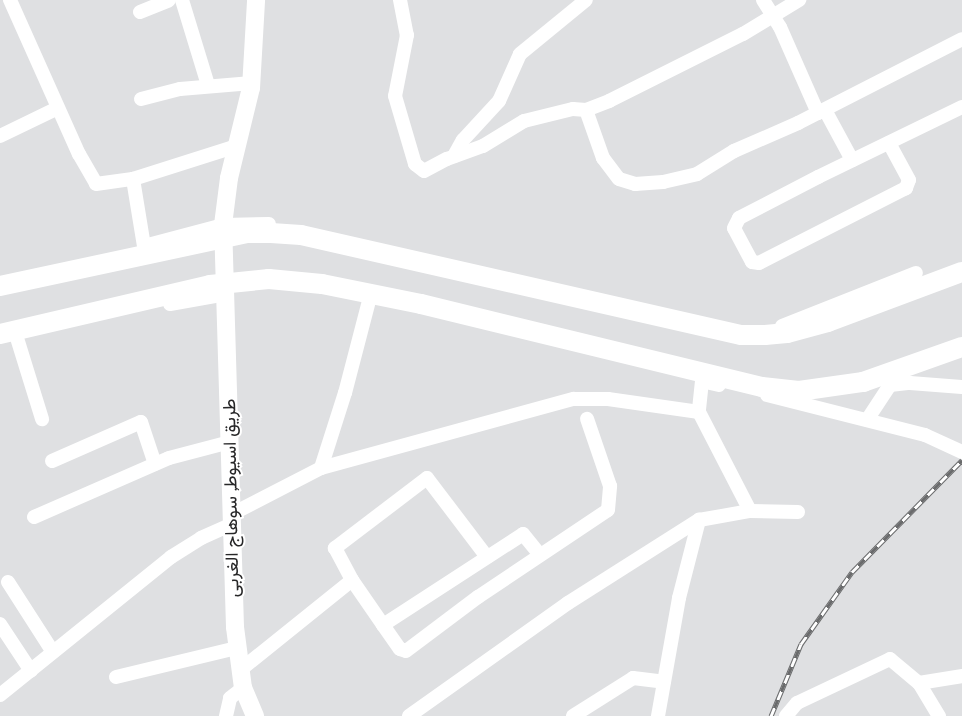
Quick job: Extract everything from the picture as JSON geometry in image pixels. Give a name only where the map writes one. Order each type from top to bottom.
[{"type":"highway","points":[[0,286],[248,233],[271,233],[301,235],[741,335],[765,335],[822,324],[962,272]]},
{"type":"highway","points":[[8,336],[210,285],[269,279],[322,284],[421,304],[762,387],[799,391],[863,382],[962,347]]},
{"type":"main road","name":"طريق اسيوط, سوهاج الغربى","points":[[255,716],[241,679],[237,648],[224,233],[237,146],[252,82],[256,0]]},
{"type":"street","points":[[10,0],[92,182],[106,185],[133,179],[237,146]]},
{"type":"street","points":[[140,12],[169,0]]},
{"type":"street","points":[[182,0],[208,85]]},
{"type":"street","points":[[400,0],[407,35],[395,96],[415,164],[424,171],[454,156],[483,146],[524,121],[573,109],[586,110],[774,16],[799,0]]},
{"type":"street","points":[[454,156],[463,140],[499,101],[520,54],[586,0]]},
{"type":"street","points":[[763,0],[774,16],[822,111],[852,160]]},
{"type":"street","points":[[586,110],[606,164],[618,179],[635,184],[697,174],[734,151],[822,111],[962,39]]},
{"type":"street","points":[[141,99],[208,85],[252,82]]},
{"type":"street","points":[[0,136],[58,108]]},
{"type":"street","points":[[889,143],[909,180],[906,188],[767,259],[756,264],[752,262],[734,228],[735,222],[852,160],[962,108]]},
{"type":"street","points":[[133,179],[144,246],[266,224],[340,234],[528,280],[755,328],[782,326],[916,273]]},
{"type":"street","points":[[0,342],[8,336],[153,307],[226,286],[284,286],[368,301],[867,420],[925,435],[962,452]]},
{"type":"street","points":[[321,468],[345,393],[368,301]]},
{"type":"street","points":[[8,336],[42,419]]},
{"type":"street","points":[[702,381],[699,412],[750,510]]},
{"type":"street","points":[[867,420],[890,385],[910,383],[962,387]]},
{"type":"street","points":[[0,695],[177,554],[232,519],[321,468],[574,399],[608,399],[699,412]]},
{"type":"street","points":[[487,557],[432,480],[427,478],[336,545],[335,552],[400,649],[406,651],[539,554],[588,526],[608,510],[610,486],[587,419]]},
{"type":"street","points":[[52,461],[141,422],[155,464]]},
{"type":"street","points":[[34,517],[155,464],[230,442]]},
{"type":"street","points":[[409,716],[627,563],[699,520],[750,510],[798,512]]},
{"type":"street","points":[[658,716],[680,590],[699,520]]},
{"type":"street","points":[[383,625],[525,534],[539,554]]},
{"type":"street","points":[[225,716],[230,698],[241,679],[352,580]]},
{"type":"street","points":[[8,582],[53,652]]},
{"type":"street","points":[[0,624],[31,671]]},
{"type":"street","points":[[116,677],[237,648]]},
{"type":"street","points":[[786,716],[797,703],[888,660],[896,661],[919,683],[939,716]]},
{"type":"street","points":[[919,683],[962,676]]},
{"type":"street","points":[[573,716],[633,678],[664,682]]},
{"type":"railway","points":[[771,716],[801,644],[852,572],[962,460]]}]
